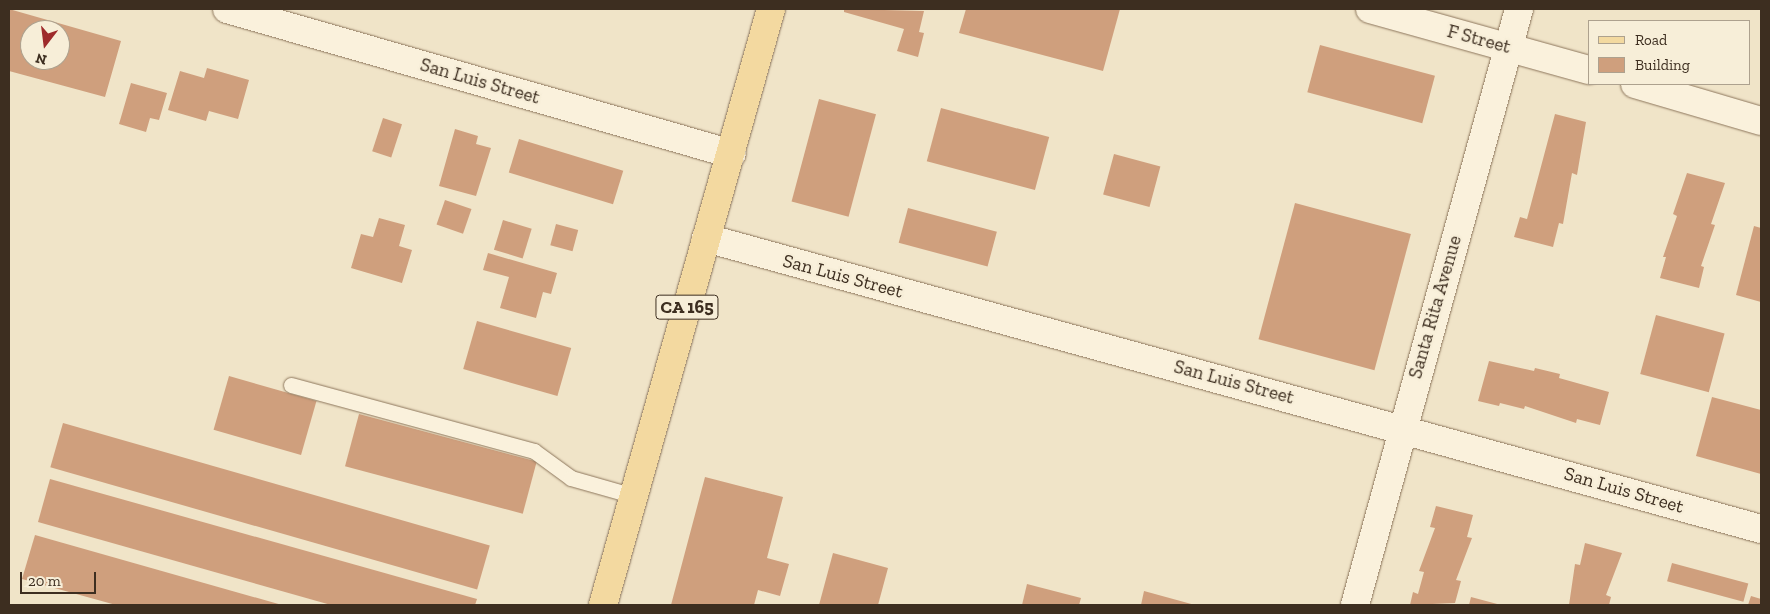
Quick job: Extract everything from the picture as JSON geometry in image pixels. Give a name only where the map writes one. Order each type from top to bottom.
[{"type":"main road","name":"CA 165","points":[[603,605],[706,238],[732,154],[771,9]]},
{"type":"street","name":"San Luis Street","points":[[228,9],[732,154]]},
{"type":"street","name":"F Street","points":[[1370,9],[1588,70]]},
{"type":"street","name":"Santa Rita Avenue","points":[[1355,605],[1401,428],[1518,9]]},
{"type":"street","points":[[1638,85],[1761,121]]},
{"type":"street","name":"San Luis Street","points":[[706,238],[1401,428],[1761,529]]},
{"type":"lane","points":[[291,385],[534,450],[571,478],[634,496]]},
{"type":"building","points":[[9,9],[48,20],[20,20],[20,70],[70,70],[70,26],[121,41],[105,97],[9,71]]},
{"type":"building","points":[[844,9],[924,11],[919,32],[924,33],[918,57],[897,51],[904,29],[844,12]]},
{"type":"building","points":[[966,9],[1120,9],[1103,71],[959,33]]},
{"type":"building","points":[[1320,45],[1435,76],[1422,123],[1307,92]]},
{"type":"building","points":[[207,68],[249,80],[238,119],[209,111],[206,121],[168,110],[180,71],[204,78]]},
{"type":"building","points":[[131,83],[167,93],[159,120],[150,118],[146,132],[119,124]]},
{"type":"building","points":[[819,99],[876,114],[849,217],[792,201]]},
{"type":"building","points":[[941,108],[1049,137],[1035,190],[927,161]]},
{"type":"building","points":[[1555,114],[1586,122],[1577,175],[1572,173],[1563,224],[1559,223],[1553,247],[1514,237],[1520,217],[1527,219]]},
{"type":"building","points":[[383,118],[402,124],[391,157],[372,151]]},
{"type":"building","points":[[455,129],[478,136],[476,144],[491,148],[476,196],[439,186]]},
{"type":"building","points":[[519,139],[623,171],[613,204],[509,172]]},
{"type":"building","points":[[1114,154],[1160,166],[1149,207],[1103,195]]},
{"type":"building","points":[[1687,173],[1725,183],[1711,224],[1715,225],[1701,266],[1704,267],[1699,288],[1660,278],[1666,257],[1663,257],[1677,216],[1673,214]]},
{"type":"building","points":[[445,200],[471,209],[463,234],[437,225]]},
{"type":"building","points":[[1295,203],[1411,234],[1374,370],[1259,339]]},
{"type":"building","points":[[908,208],[997,232],[988,267],[899,243]]},
{"type":"building","points":[[379,218],[405,225],[399,246],[412,250],[402,283],[351,268],[361,234],[373,237]]},
{"type":"building","points":[[503,220],[532,229],[523,258],[494,250]]},
{"type":"building","points":[[556,224],[578,230],[573,251],[550,245]]},
{"type":"building","points":[[1754,226],[1761,228],[1761,302],[1736,295]]},
{"type":"building","points":[[488,253],[557,273],[551,294],[543,292],[536,318],[500,308],[509,277],[483,270]]},
{"type":"building","points":[[1656,315],[1725,333],[1709,392],[1640,374]]},
{"type":"building","points":[[477,321],[571,348],[557,396],[463,369]]},
{"type":"building","points":[[1489,361],[1534,371],[1535,368],[1560,374],[1559,378],[1609,392],[1600,425],[1577,419],[1576,423],[1525,406],[1524,409],[1500,403],[1499,406],[1478,401]]},
{"type":"building","points":[[229,376],[316,401],[301,455],[214,430]]},
{"type":"building","points":[[1712,397],[1761,410],[1761,474],[1696,456]]},
{"type":"building","points":[[359,414],[537,462],[523,514],[345,466]]},
{"type":"building","points":[[63,423],[490,545],[477,590],[50,467]]},
{"type":"building","points":[[705,477],[783,497],[767,558],[789,564],[780,596],[758,590],[754,605],[671,605]]},
{"type":"building","points":[[50,479],[477,599],[475,605],[331,605],[38,522]]},
{"type":"building","points":[[1436,506],[1473,515],[1467,537],[1472,538],[1456,580],[1461,581],[1455,603],[1410,605],[1413,592],[1418,594],[1424,572],[1419,571],[1435,528],[1430,527]]},
{"type":"building","points":[[35,535],[282,605],[116,605],[22,579]]},
{"type":"building","points":[[1585,543],[1622,553],[1606,595],[1611,597],[1609,605],[1569,605],[1575,564],[1580,565]]},
{"type":"building","points":[[833,553],[888,568],[878,605],[819,605]]},
{"type":"building","points":[[1672,563],[1748,583],[1743,602],[1667,581]]},
{"type":"building","points":[[1027,584],[1081,598],[1079,605],[1022,605]]},
{"type":"building","points":[[1144,591],[1195,605],[1141,605]]},
{"type":"building","points":[[1751,596],[1761,599],[1761,605],[1748,605]]},
{"type":"building","points":[[1471,597],[1501,605],[1469,605]]}]
